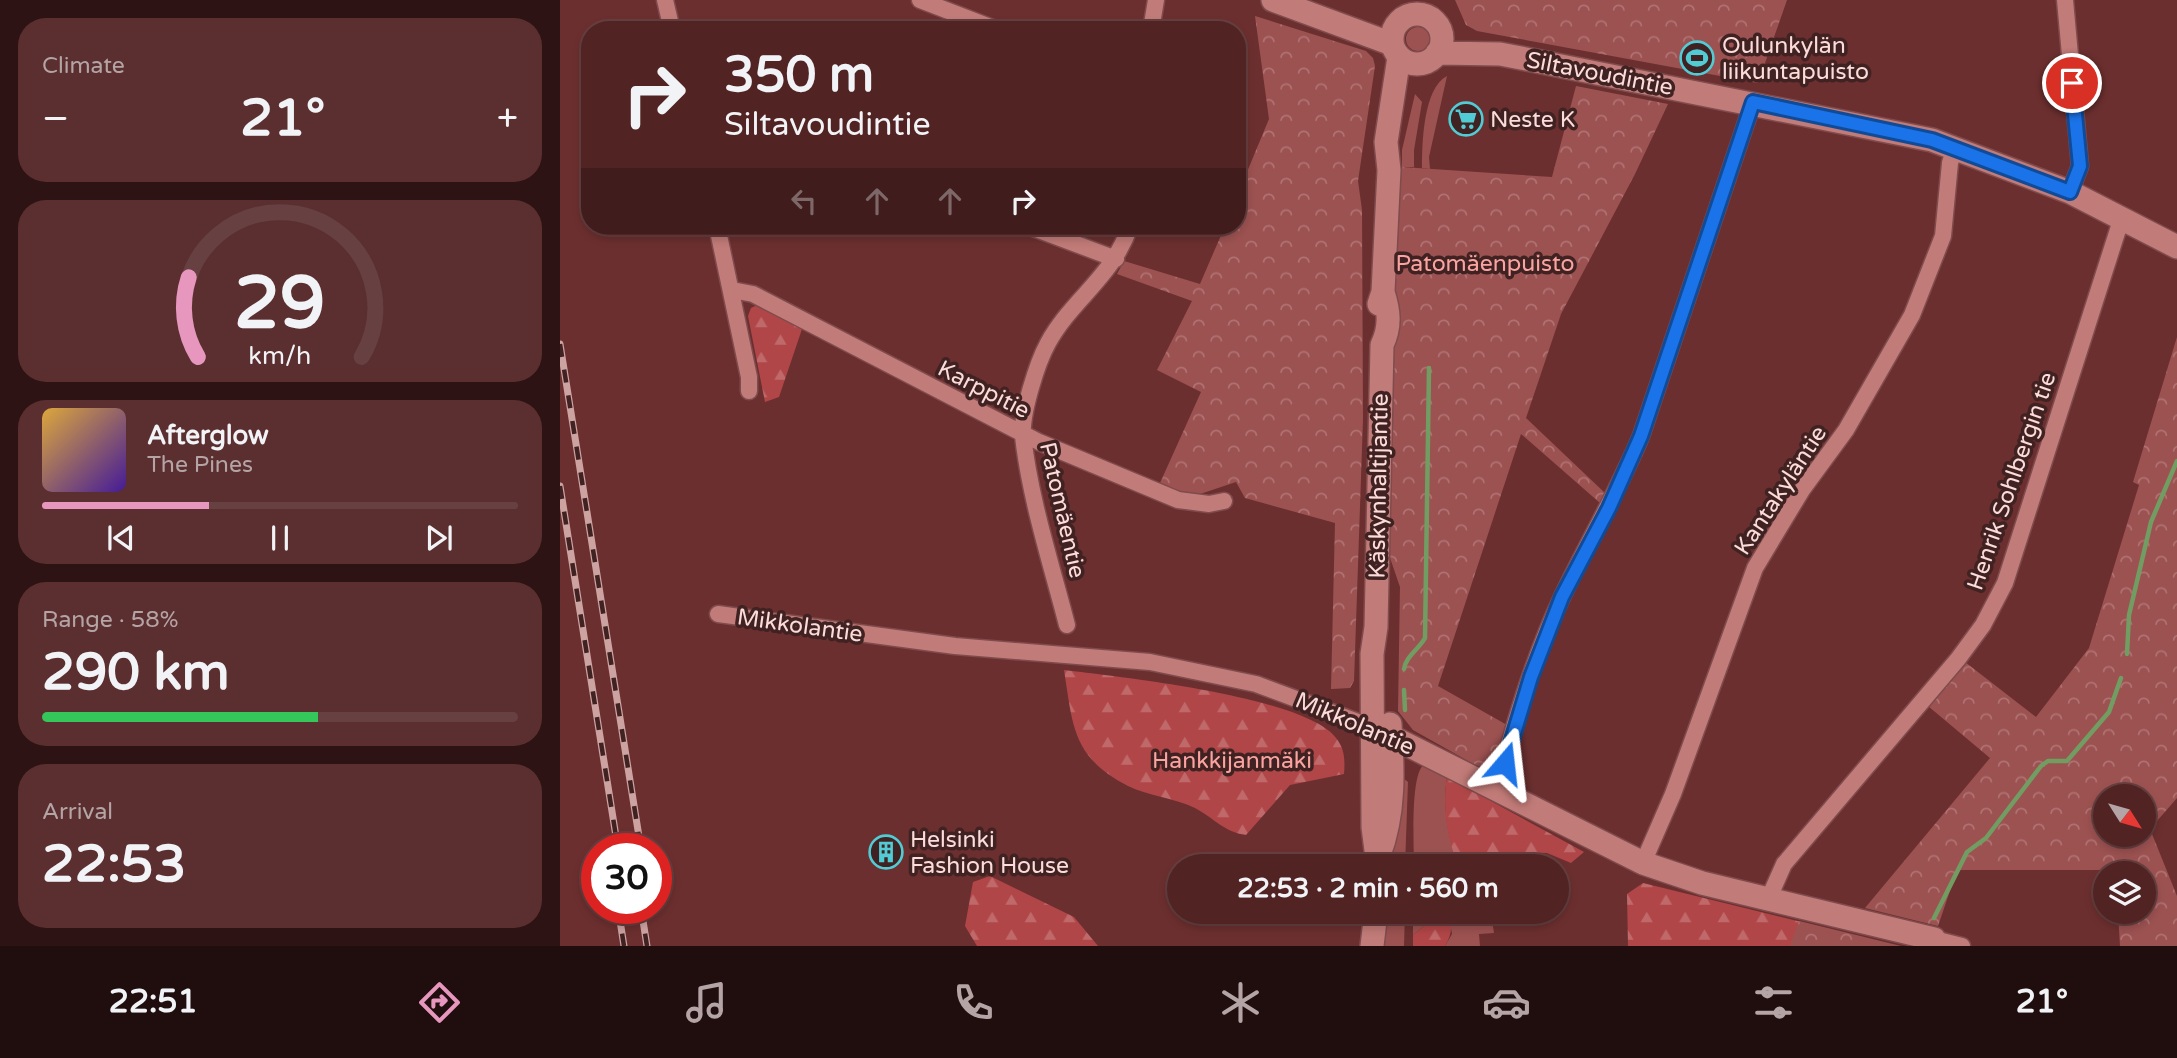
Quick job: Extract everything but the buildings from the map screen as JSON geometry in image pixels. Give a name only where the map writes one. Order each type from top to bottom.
[{"type":"main road","points":[[1273,0],[1339,23],[1402,28],[1422,14],[1434,34],[1411,64],[1402,28]]},
{"type":"main road","name":"Käskynhaltijantie","points":[[1381,854],[1389,828],[1382,732],[1384,656],[1376,627],[1382,345],[1377,332],[1376,311],[1383,292],[1389,170],[1386,142],[1402,28]]},
{"type":"main road","name":"Siltavoudintie","points":[[1434,34],[1480,45],[1500,54],[1753,102],[1909,134],[1955,147],[2070,192],[2177,247]]},
{"type":"main road","name":"Käskynhaltijantie","points":[[1389,170],[1399,146],[1410,87],[1434,34]]},
{"type":"main road","name":"Mikkolantie","points":[[1382,732],[1643,863],[1768,900],[1934,943]]},
{"type":"main road","points":[[1372,946],[1375,924]]},
{"type":"street","points":[[666,0],[670,21]]},
{"type":"street","points":[[920,0],[975,21]]},
{"type":"street","points":[[1152,21],[1156,0]]},
{"type":"street","points":[[2065,0],[2080,166],[2070,192]]},
{"type":"street","points":[[1497,789],[1531,677],[1562,597],[1613,500],[1641,436],[1753,102]]},
{"type":"street","name":"Kantakyläntie","points":[[1643,863],[1674,794],[1755,568],[1802,490],[1846,430],[1912,315],[1942,236],[1950,163],[1955,147]]},
{"type":"street","name":"Henrik Sohlbergin tie","points":[[1768,900],[1784,864],[1958,659],[1983,625],[2005,583],[2122,217]]},
{"type":"street","points":[[719,235],[732,290],[749,391]]},
{"type":"street","points":[[1052,235],[1116,259]]},
{"type":"street","name":"Patomäentie","points":[[1067,625],[1023,434],[1037,370],[1049,342],[1116,259],[1126,235]]},
{"type":"street","name":"Karppitie","points":[[732,290],[753,294],[1023,434],[1178,500],[1209,504],[1224,501]]},
{"type":"street","name":"Mikkolantie","points":[[718,614],[956,646],[1150,662],[1256,684],[1382,732]]},
{"type":"street","name":"Mikkolantie","points":[[1934,943],[1962,946]]},
{"type":"green space","name":"Oulunkylän liikuntapuisto","points":[[1455,0],[1787,0],[1758,83],[1477,31],[1466,25]]},
{"type":"green space","name":"Patomäenpuisto","points":[[1255,16],[1366,51],[1373,58],[1375,66],[1358,181],[1362,210],[1363,419],[1354,681],[1350,688],[1331,689],[1335,523],[1245,498],[1236,482],[1191,497],[1160,483],[1201,392],[1157,370],[1192,301],[1117,274],[1124,261],[1200,284],[1221,235],[1246,235],[1246,174],[1269,119]]},
{"type":"green space","points":[[1418,27],[1427,30],[1430,39],[1427,48],[1418,51],[1409,48],[1406,39],[1409,30]]},
{"type":"green space","points":[[1447,76],[1429,157],[1430,169],[1422,168],[1429,104],[1439,82]]},
{"type":"green space","name":"Patomäenpuisto","points":[[1576,86],[1668,104],[1635,174],[1561,314],[1526,418],[1606,494],[1600,503],[1521,434],[1438,686],[1507,725],[1492,770],[1486,771],[1413,730],[1398,711],[1400,587],[1385,543],[1395,312],[1394,220],[1402,167],[1552,177]]},
{"type":"green space","points":[[1415,94],[1422,102],[1414,167],[1402,167],[1402,150]]},
{"type":"green space","points":[[757,305],[802,329],[779,397],[765,402],[748,316],[751,308]]},
{"type":"green space","points":[[2177,337],[2177,798],[2156,822],[2156,784],[2093,784],[2093,847],[2156,847],[2156,844],[2177,896],[2177,946],[2120,946],[2119,924],[2156,924],[2156,861],[2093,861],[2093,870],[1957,870],[1938,926],[1865,908],[1990,758],[1928,706],[1965,662],[2036,717],[2089,648],[2139,485],[2133,482]]},
{"type":"green space","name":"Hankkijanmäki","points":[[1064,670],[1209,691],[1288,711],[1317,723],[1336,738],[1344,755],[1344,774],[1290,785],[1246,835],[1231,831],[1195,808],[1128,786],[1096,764],[1078,738],[1073,724]]},
{"type":"green space","points":[[1424,765],[1447,777],[1447,823],[1455,854],[1414,854],[1415,796],[1420,771]]},
{"type":"green space","points":[[1447,777],[1584,852],[1571,863],[1569,854],[1454,854],[1445,799]]},
{"type":"green space","points":[[1403,778],[1408,782],[1405,854],[1392,854]]},
{"type":"green space","points":[[990,876],[1074,917],[1098,946],[977,946],[965,926],[973,882]]},
{"type":"green space","points":[[1643,883],[1862,937],[1860,946],[1628,946],[1627,894]]},
{"type":"green space","points":[[1799,921],[1901,946],[1790,946]]},
{"type":"green space","points":[[1383,924],[1405,924],[1404,946],[1380,946]]},
{"type":"green space","points":[[1413,924],[1426,924],[1413,935]]},
{"type":"green space","points":[[1426,924],[1451,924],[1445,946],[1413,946],[1413,935]]},
{"type":"green space","points":[[1450,924],[1493,924],[1494,933],[1479,934],[1480,946],[1445,946],[1452,934]]},
{"type":"waterway","points":[[1404,669],[1407,660],[1425,638],[1429,368]]},
{"type":"waterway","points":[[2127,654],[2129,615],[2151,522],[2177,461]]},
{"type":"waterway","points":[[1934,918],[1967,852],[1986,838],[2041,766],[2048,761],[2067,761],[2109,712],[2121,678]]},
{"type":"waterway","points":[[1404,690],[1405,710]]},
{"type":"railway","points":[[560,344],[638,833]]},
{"type":"railway","points":[[560,486],[615,833]]},
{"type":"railway","points":[[621,924],[624,946]]},
{"type":"railway","points":[[644,924],[647,946]]},
{"type":"place","name":"Oulunkylän liikuntapuisto","points":[[1697,58]]},
{"type":"place","name":"Neste K","points":[[1466,119]]},
{"type":"place","name":"Helsinki Fashion House","points":[[886,852]]},
{"type":"route","points":[[1505,763],[1531,677],[1562,597],[1622,482],[1641,436],[1753,102],[1932,140],[1997,162],[2070,192],[2080,166],[2072,83]]}]
